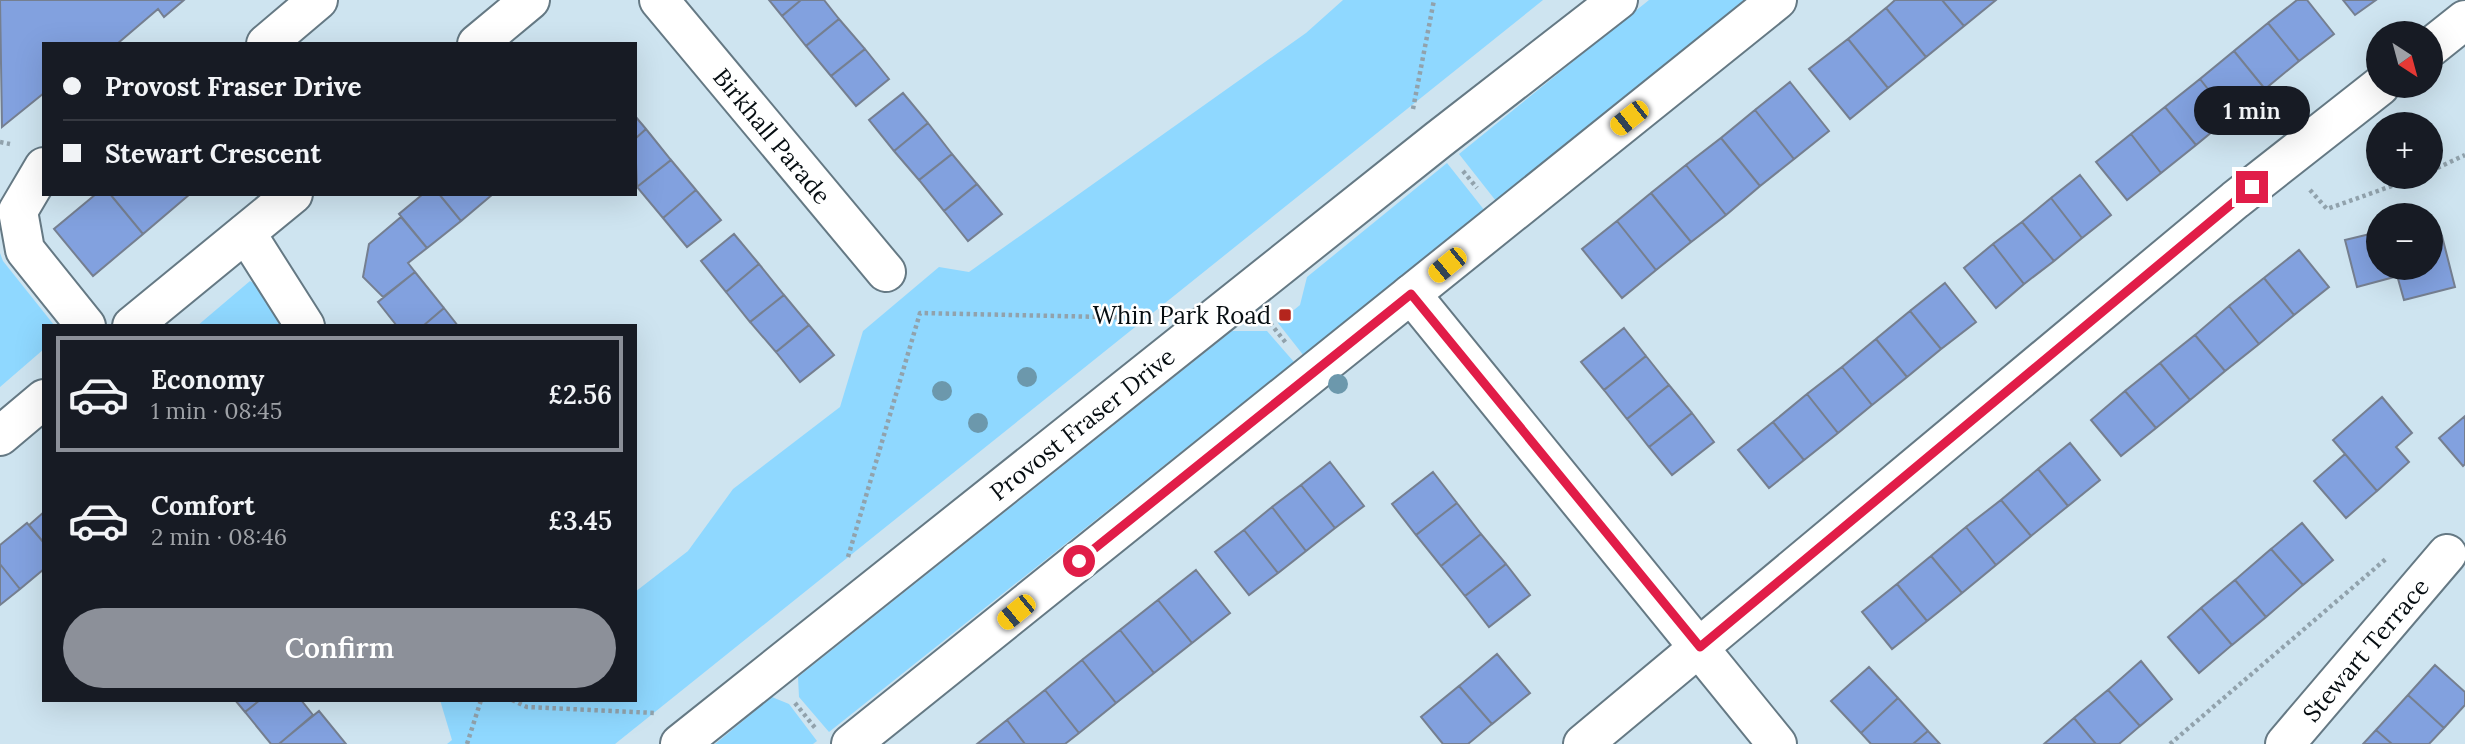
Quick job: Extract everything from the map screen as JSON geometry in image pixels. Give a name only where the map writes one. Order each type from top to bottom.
[{"type":"street","points":[[268,42],[318,0]]},
{"type":"street","points":[[479,42],[530,0]]},
{"type":"street","name":"Birkhall Parade","points":[[659,0],[886,272]]},
{"type":"street","name":"Provost Fraser Drive","points":[[669,730],[1618,0]]},
{"type":"street","points":[[835,738],[1411,294],[1777,0]]},
{"type":"street","points":[[2443,37],[2465,20]]},
{"type":"street","points":[[1583,744],[2284,160],[2366,97]]},
{"type":"street","points":[[42,170],[18,211],[25,250],[84,324]]},
{"type":"street","points":[[134,324],[291,196]]},
{"type":"street","points":[[246,233],[304,324]]},
{"type":"street","points":[[1411,294],[1777,744]]},
{"type":"street","points":[[0,436],[42,401]]},
{"type":"street","name":"Stewart Terrace","points":[[2285,744],[2447,554]]},
{"type":"path","points":[[1416,113],[1411,107],[1434,0]]},
{"type":"path","points":[[0,142],[11,144]]},
{"type":"path","points":[[2443,165],[2465,155]]},
{"type":"path","points":[[2284,160],[2326,209],[2383,189]]},
{"type":"path","points":[[1461,168],[1483,196]]},
{"type":"path","points":[[1262,312],[1292,351]]},
{"type":"path","points":[[851,561],[848,557],[920,313],[1154,319]]},
{"type":"path","points":[[2170,744],[2389,556]]},
{"type":"path","points":[[788,694],[835,738]]},
{"type":"path","points":[[467,744],[480,702]]},
{"type":"path","points":[[516,702],[527,707],[655,713],[669,730]]},
{"type":"shaded area","points":[[1343,0],[1543,0],[615,744],[447,744],[452,740],[441,702],[637,702],[637,590],[688,551],[733,489],[840,407],[863,331],[939,267],[969,272],[1306,33]]},
{"type":"shaded area","points":[[1649,0],[1749,0],[1496,201],[1459,154]]},
{"type":"shaded area","points":[[1447,163],[1485,211],[1304,356],[1278,323],[1300,305],[1307,277]]},
{"type":"shaded area","points":[[0,253],[3,261],[53,324],[42,324],[42,351],[0,387]]},
{"type":"shaded area","points":[[250,281],[262,288],[284,324],[199,324]]},
{"type":"shaded area","points":[[1232,331],[1267,331],[1294,362],[829,732],[799,697],[798,677]]},
{"type":"shaded area","points":[[772,697],[789,704],[817,741],[813,744],[715,744]]},
{"type":"building","points":[[0,0],[184,0],[164,17],[158,9],[119,42],[42,42],[42,95],[2,127]]},
{"type":"building","points":[[769,0],[801,0],[782,16]]},
{"type":"building","points":[[801,0],[824,0],[839,19],[806,46],[782,16]]},
{"type":"building","points":[[1895,0],[1942,0],[1964,26],[1926,57],[1886,8]]},
{"type":"building","points":[[1942,0],[1996,0],[1964,26]]},
{"type":"building","points":[[2297,0],[2307,0],[2334,34],[2299,61],[2268,23]]},
{"type":"building","points":[[2343,0],[2376,0],[2355,15]]},
{"type":"building","points":[[1886,8],[1926,57],[1888,88],[1848,39]]},
{"type":"building","points":[[839,19],[865,49],[831,76],[806,46]]},
{"type":"building","points":[[2268,23],[2299,61],[2265,89],[2234,51]]},
{"type":"building","points":[[1848,39],[1888,88],[1850,119],[1809,69]]},
{"type":"building","points":[[865,49],[889,79],[856,106],[831,76]]},
{"type":"building","points":[[2234,51],[2265,89],[2230,117],[2200,79]]},
{"type":"building","points":[[2200,79],[2230,117],[2196,145],[2165,107]]},
{"type":"building","points":[[1790,82],[1829,131],[1794,159],[1755,110]]},
{"type":"building","points":[[903,93],[928,123],[894,151],[869,120]]},
{"type":"building","points":[[2165,107],[2196,145],[2161,173],[2131,134]]},
{"type":"building","points":[[1755,110],[1794,159],[1760,186],[1721,138]]},
{"type":"building","points":[[637,118],[646,129],[637,137]]},
{"type":"building","points":[[928,123],[952,154],[919,180],[894,151]]},
{"type":"building","points":[[646,129],[671,160],[637,187],[637,137]]},
{"type":"building","points":[[2131,134],[2161,173],[2127,200],[2096,162]]},
{"type":"building","points":[[1721,138],[1760,186],[1726,215],[1686,165]]},
{"type":"building","points":[[952,154],[977,184],[944,211],[919,180]]},
{"type":"building","points":[[671,160],[696,190],[663,218],[637,187]]},
{"type":"building","points":[[1686,165],[1726,215],[1691,242],[1651,193]]},
{"type":"building","points":[[2080,175],[2111,215],[2082,238],[2051,198]]},
{"type":"building","points":[[977,184],[1002,214],[968,241],[944,211]]},
{"type":"building","points":[[696,190],[721,220],[687,247],[663,218]]},
{"type":"building","points":[[1651,193],[1691,242],[1656,270],[1617,221]]},
{"type":"building","points":[[94,196],[112,196],[143,234],[93,276],[54,229]]},
{"type":"building","points":[[112,196],[188,196],[143,234]]},
{"type":"building","points":[[421,196],[441,196],[461,221],[427,248],[399,214]]},
{"type":"building","points":[[441,196],[491,196],[461,221]]},
{"type":"building","points":[[2051,198],[2082,238],[2054,261],[2022,222]]},
{"type":"building","points":[[401,217],[427,248],[408,263],[415,272],[383,297],[363,277],[369,244]]},
{"type":"building","points":[[1617,221],[1656,270],[1622,298],[1582,249]]},
{"type":"building","points":[[2022,222],[2054,261],[2024,284],[1993,244]]},
{"type":"building","points":[[734,234],[759,264],[726,292],[701,261]]},
{"type":"building","points":[[2366,235],[2366,280],[2383,280],[2357,287],[2345,240]]},
{"type":"building","points":[[2443,240],[2455,287],[2404,300],[2398,280],[2443,280]]},
{"type":"building","points":[[1993,244],[2024,284],[1996,308],[1964,268]]},
{"type":"building","points":[[2299,250],[2329,287],[2294,315],[2264,278]]},
{"type":"building","points":[[759,264],[784,295],[750,322],[726,292]]},
{"type":"building","points":[[415,272],[444,308],[425,324],[395,324],[378,302]]},
{"type":"building","points":[[2264,278],[2294,315],[2259,344],[2229,306]]},
{"type":"building","points":[[1945,283],[1976,322],[1941,349],[1910,311]]},
{"type":"building","points":[[784,295],[809,325],[776,352],[750,322]]},
{"type":"building","points":[[2229,306],[2259,344],[2225,371],[2195,335]]},
{"type":"building","points":[[444,308],[456,324],[425,324]]},
{"type":"building","points":[[1910,311],[1941,349],[1907,377],[1876,339]]},
{"type":"building","points":[[809,325],[834,355],[800,382],[776,352]]},
{"type":"building","points":[[1624,328],[1646,356],[1604,390],[1581,362]]},
{"type":"building","points":[[2195,335],[2225,371],[2190,400],[2160,363]]},
{"type":"building","points":[[1876,339],[1907,377],[1872,405],[1842,367]]},
{"type":"building","points":[[1646,356],[1669,385],[1627,419],[1604,390]]},
{"type":"building","points":[[2160,363],[2190,400],[2156,428],[2125,391]]},
{"type":"building","points":[[1842,367],[1872,405],[1838,433],[1807,394]]},
{"type":"building","points":[[1669,385],[1692,413],[1649,447],[1627,419]]},
{"type":"building","points":[[2125,391],[2156,428],[2121,456],[2091,420]]},
{"type":"building","points":[[1807,394],[1838,433],[1804,460],[1773,422]]},
{"type":"building","points":[[2382,397],[2412,433],[2396,447],[2409,462],[2377,491],[2333,440]]},
{"type":"building","points":[[1692,413],[1714,442],[1672,475],[1649,447]]},
{"type":"building","points":[[2465,416],[2465,464],[2463,466],[2439,438]]},
{"type":"building","points":[[1773,422],[1804,460],[1769,488],[1738,450]]},
{"type":"building","points":[[2070,443],[2100,480],[2068,506],[2038,469]]},
{"type":"building","points":[[2345,454],[2377,491],[2346,518],[2314,481]]},
{"type":"building","points":[[1330,462],[1364,506],[1335,528],[1301,485]]},
{"type":"building","points":[[2038,469],[2068,506],[2031,536],[2001,500]]},
{"type":"building","points":[[1433,472],[1457,503],[1416,535],[1392,504]]},
{"type":"building","points":[[1301,485],[1335,528],[1306,551],[1272,507]]},
{"type":"building","points":[[2001,500],[2031,536],[1996,565],[1966,527]]},
{"type":"building","points":[[1457,503],[1481,534],[1441,566],[1416,535]]},
{"type":"building","points":[[1272,507],[1306,551],[1278,573],[1244,530]]},
{"type":"building","points":[[42,514],[42,541],[29,525]]},
{"type":"building","points":[[27,523],[42,541],[42,571],[20,589],[0,564],[0,545]]},
{"type":"building","points":[[2302,523],[2333,560],[2303,585],[2271,549]]},
{"type":"building","points":[[1966,527],[1996,565],[1962,593],[1931,556]]},
{"type":"building","points":[[1244,530],[1278,573],[1249,595],[1215,552]]},
{"type":"building","points":[[1481,534],[1506,564],[1465,596],[1441,566]]},
{"type":"building","points":[[2271,549],[2303,585],[2266,617],[2235,580]]},
{"type":"building","points":[[1931,556],[1962,593],[1927,621],[1897,584]]},
{"type":"building","points":[[0,564],[20,589],[0,605]]},
{"type":"building","points":[[1506,564],[1530,595],[1489,627],[1465,596]]},
{"type":"building","points":[[1196,570],[1230,613],[1192,643],[1158,600]]},
{"type":"building","points":[[2235,580],[2266,617],[2232,645],[2201,608]]},
{"type":"building","points":[[1897,584],[1927,621],[1892,649],[1862,612]]},
{"type":"building","points":[[1158,600],[1192,643],[1154,673],[1120,630]]},
{"type":"building","points":[[2201,608],[2232,645],[2199,673],[2168,637]]},
{"type":"building","points":[[1120,630],[1154,673],[1116,703],[1082,660]]},
{"type":"building","points":[[1497,654],[1530,693],[1492,724],[1459,686]]},
{"type":"building","points":[[1082,660],[1116,703],[1079,733],[1045,690]]},
{"type":"building","points":[[2141,661],[2172,699],[2140,726],[2108,690]]},
{"type":"building","points":[[2435,665],[2465,692],[2465,705],[2444,728],[2408,695]]},
{"type":"building","points":[[1869,667],[1898,698],[1861,733],[1831,701]]},
{"type":"building","points":[[1459,686],[1492,724],[1468,744],[1443,744],[1421,717]]},
{"type":"building","points":[[1045,690],[1079,733],[1065,744],[1025,744],[1007,720]]},
{"type":"building","points":[[2108,690],[2140,726],[2119,744],[2096,744],[2074,718]]},
{"type":"building","points":[[2408,695],[2444,728],[2429,744],[2392,744],[2376,730]]},
{"type":"building","points":[[1898,698],[1928,731],[1913,744],[1871,744],[1861,733]]},
{"type":"building","points":[[237,702],[258,702],[245,712]]},
{"type":"building","points":[[258,702],[303,702],[313,715],[279,744],[271,744],[245,712]]},
{"type":"building","points":[[319,711],[346,744],[280,743]]},
{"type":"building","points":[[2074,718],[2096,744],[2044,744]]},
{"type":"building","points":[[1007,720],[1025,744],[977,744]]},
{"type":"building","points":[[2376,730],[2392,744],[2363,744]]},
{"type":"building","points":[[1928,731],[1940,744],[1913,744]]},
{"type":"place","name":"Whin Park Road","points":[[1285,315]]},
{"type":"route","points":[[1079,561],[1411,294],[1700,647],[2252,187]]}]
